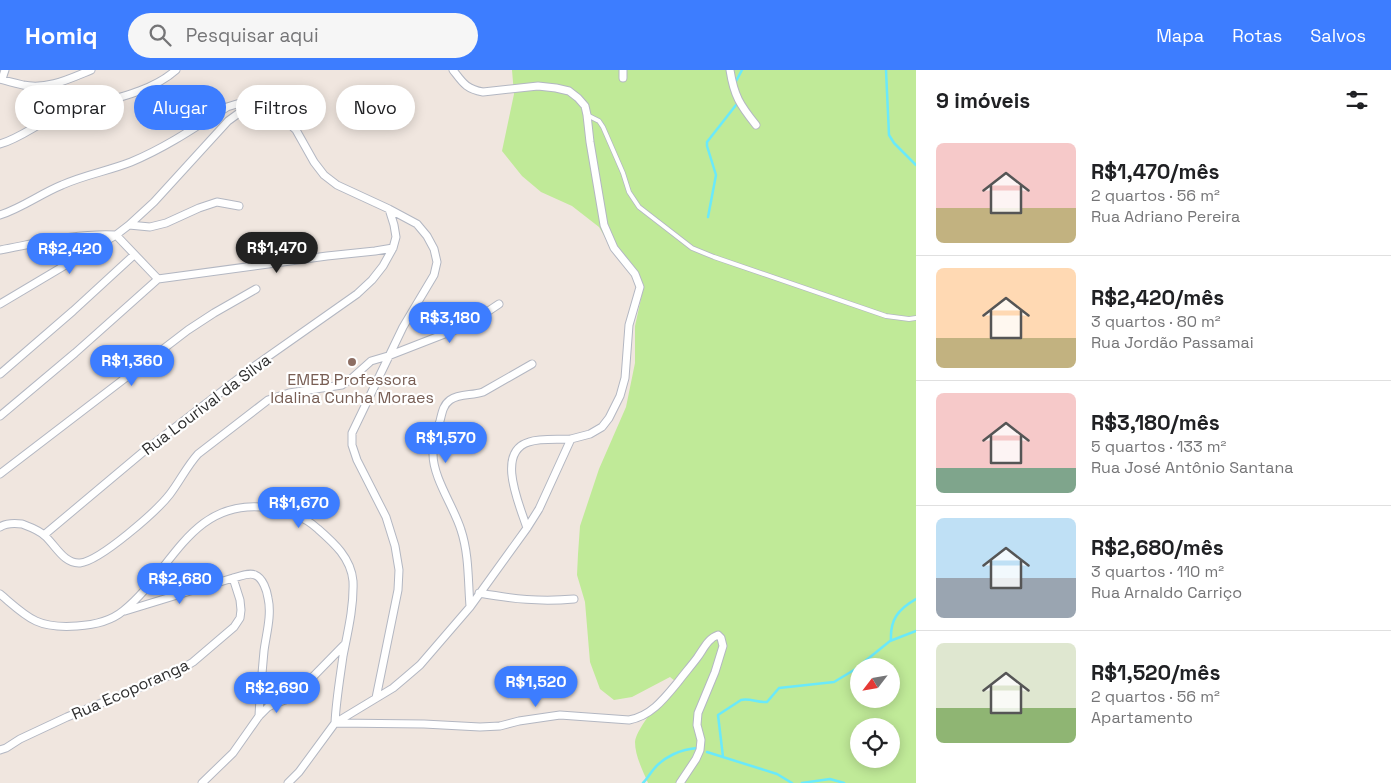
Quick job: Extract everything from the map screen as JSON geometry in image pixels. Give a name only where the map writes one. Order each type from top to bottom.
[{"type":"street","points":[[5,70],[1,79],[36,86],[48,85],[91,70]]},
{"type":"street","points":[[0,144],[10,141],[40,123],[59,115],[149,87],[165,79],[176,70]]},
{"type":"street","points":[[453,70],[470,89],[483,92],[538,86],[556,88],[569,91],[585,106],[604,225],[614,248],[635,274],[640,286],[629,325],[625,378],[620,396],[610,418],[602,427],[590,434],[571,439],[529,442],[517,449],[513,456],[511,464],[512,474],[527,528]]},
{"type":"street","points":[[623,70],[623,78]]},
{"type":"street","points":[[730,70],[732,86],[736,97],[756,125]]},
{"type":"street","points":[[0,215],[14,210],[51,189],[146,155],[227,107],[236,104]]},
{"type":"street","points":[[0,304],[116,235],[129,225],[154,202],[228,121],[236,115]]},
{"type":"street","points":[[296,130],[314,162],[324,175],[337,185],[417,224],[427,236],[438,262],[434,275],[388,356],[352,433],[352,445],[357,460],[386,517],[395,546],[399,570],[398,590],[376,698]]},
{"type":"street","points":[[129,225],[150,227],[166,223],[199,208],[218,202],[239,206]]},
{"type":"street","name":"Rua Lourival da Silva","points":[[44,535],[143,452],[256,365],[357,294],[372,280],[383,266],[393,248],[396,237],[389,209]]},
{"type":"street","points":[[0,250],[76,236],[116,235],[158,279]]},
{"type":"street","points":[[0,416],[75,353],[158,279],[393,248]]},
{"type":"street","points":[[0,374],[134,255]]},
{"type":"street","points":[[0,474],[188,330],[256,289]]},
{"type":"street","points":[[0,299],[13,297]]},
{"type":"street","points":[[0,527],[4,524],[16,523],[31,527],[44,535],[64,557],[72,562],[81,563],[93,559],[132,531],[153,512],[169,495],[198,454],[268,400],[289,393],[342,384],[352,378],[371,361],[460,328],[499,304]]},
{"type":"street","points":[[470,607],[465,545],[461,530],[437,473],[432,455],[434,437],[445,405],[449,401],[460,395],[483,392],[532,364]]},
{"type":"street","points":[[288,783],[299,772],[335,723],[393,688],[420,665],[470,607],[539,509],[571,439]]},
{"type":"street","points":[[122,612],[143,592],[197,528],[213,517],[230,510],[248,506],[272,508],[294,514],[312,523],[342,553],[349,566],[353,580],[351,616],[335,723]]},
{"type":"street","points":[[0,594],[37,622],[62,627],[92,624],[122,612],[233,578],[250,574],[256,575],[264,586],[268,598],[269,611],[259,716]]},
{"type":"street","name":"Rua Ecoporanga","points":[[0,750],[67,717],[175,673],[193,662],[234,627],[240,618],[240,600],[233,578]]},
{"type":"street","points":[[479,593],[533,601],[574,599]]},
{"type":"street","points":[[335,723],[480,727],[500,726],[560,715],[629,720],[638,718],[650,712],[663,700],[696,660],[711,638],[718,635],[723,646],[715,672],[698,713],[697,724],[701,740],[700,750],[680,783]]},
{"type":"street","points":[[202,783],[233,754],[259,716],[271,705],[288,699],[299,691],[346,642]]},
{"type":"lane","points":[[587,115],[599,121],[603,126],[634,200],[648,214],[692,248],[886,316],[916,318]]},
{"type":"green space","points":[[512,70],[916,70],[916,783],[648,783],[638,758],[635,742],[640,728],[675,681],[670,677],[632,697],[614,700],[600,689],[590,662],[585,602],[577,575],[580,526],[599,469],[626,407],[635,363],[635,326],[644,285],[612,249],[599,227],[572,206],[541,192],[522,176],[502,151],[514,94]]},
{"type":"waterway","points":[[735,83],[742,70]]},
{"type":"waterway","points":[[886,70],[889,135],[894,143],[916,165]]},
{"type":"waterway","points":[[708,217],[716,175],[707,142],[736,105]]},
{"type":"waterway","points":[[891,640],[892,627],[896,616],[904,607],[916,599]]},
{"type":"waterway","points":[[869,658],[890,641],[916,631]]},
{"type":"waterway","points":[[723,757],[718,715],[741,700],[767,702],[779,688],[834,682],[850,672]]},
{"type":"waterway","points":[[643,783],[657,765],[667,758],[679,752],[698,748]]},
{"type":"waterway","points":[[707,752],[777,774],[792,783]]},
{"type":"waterway","points":[[802,783],[830,779],[844,783]]},
{"type":"place","name":"EMEB Professora Idalina Cunha Moraes","points":[[352,362]]}]
